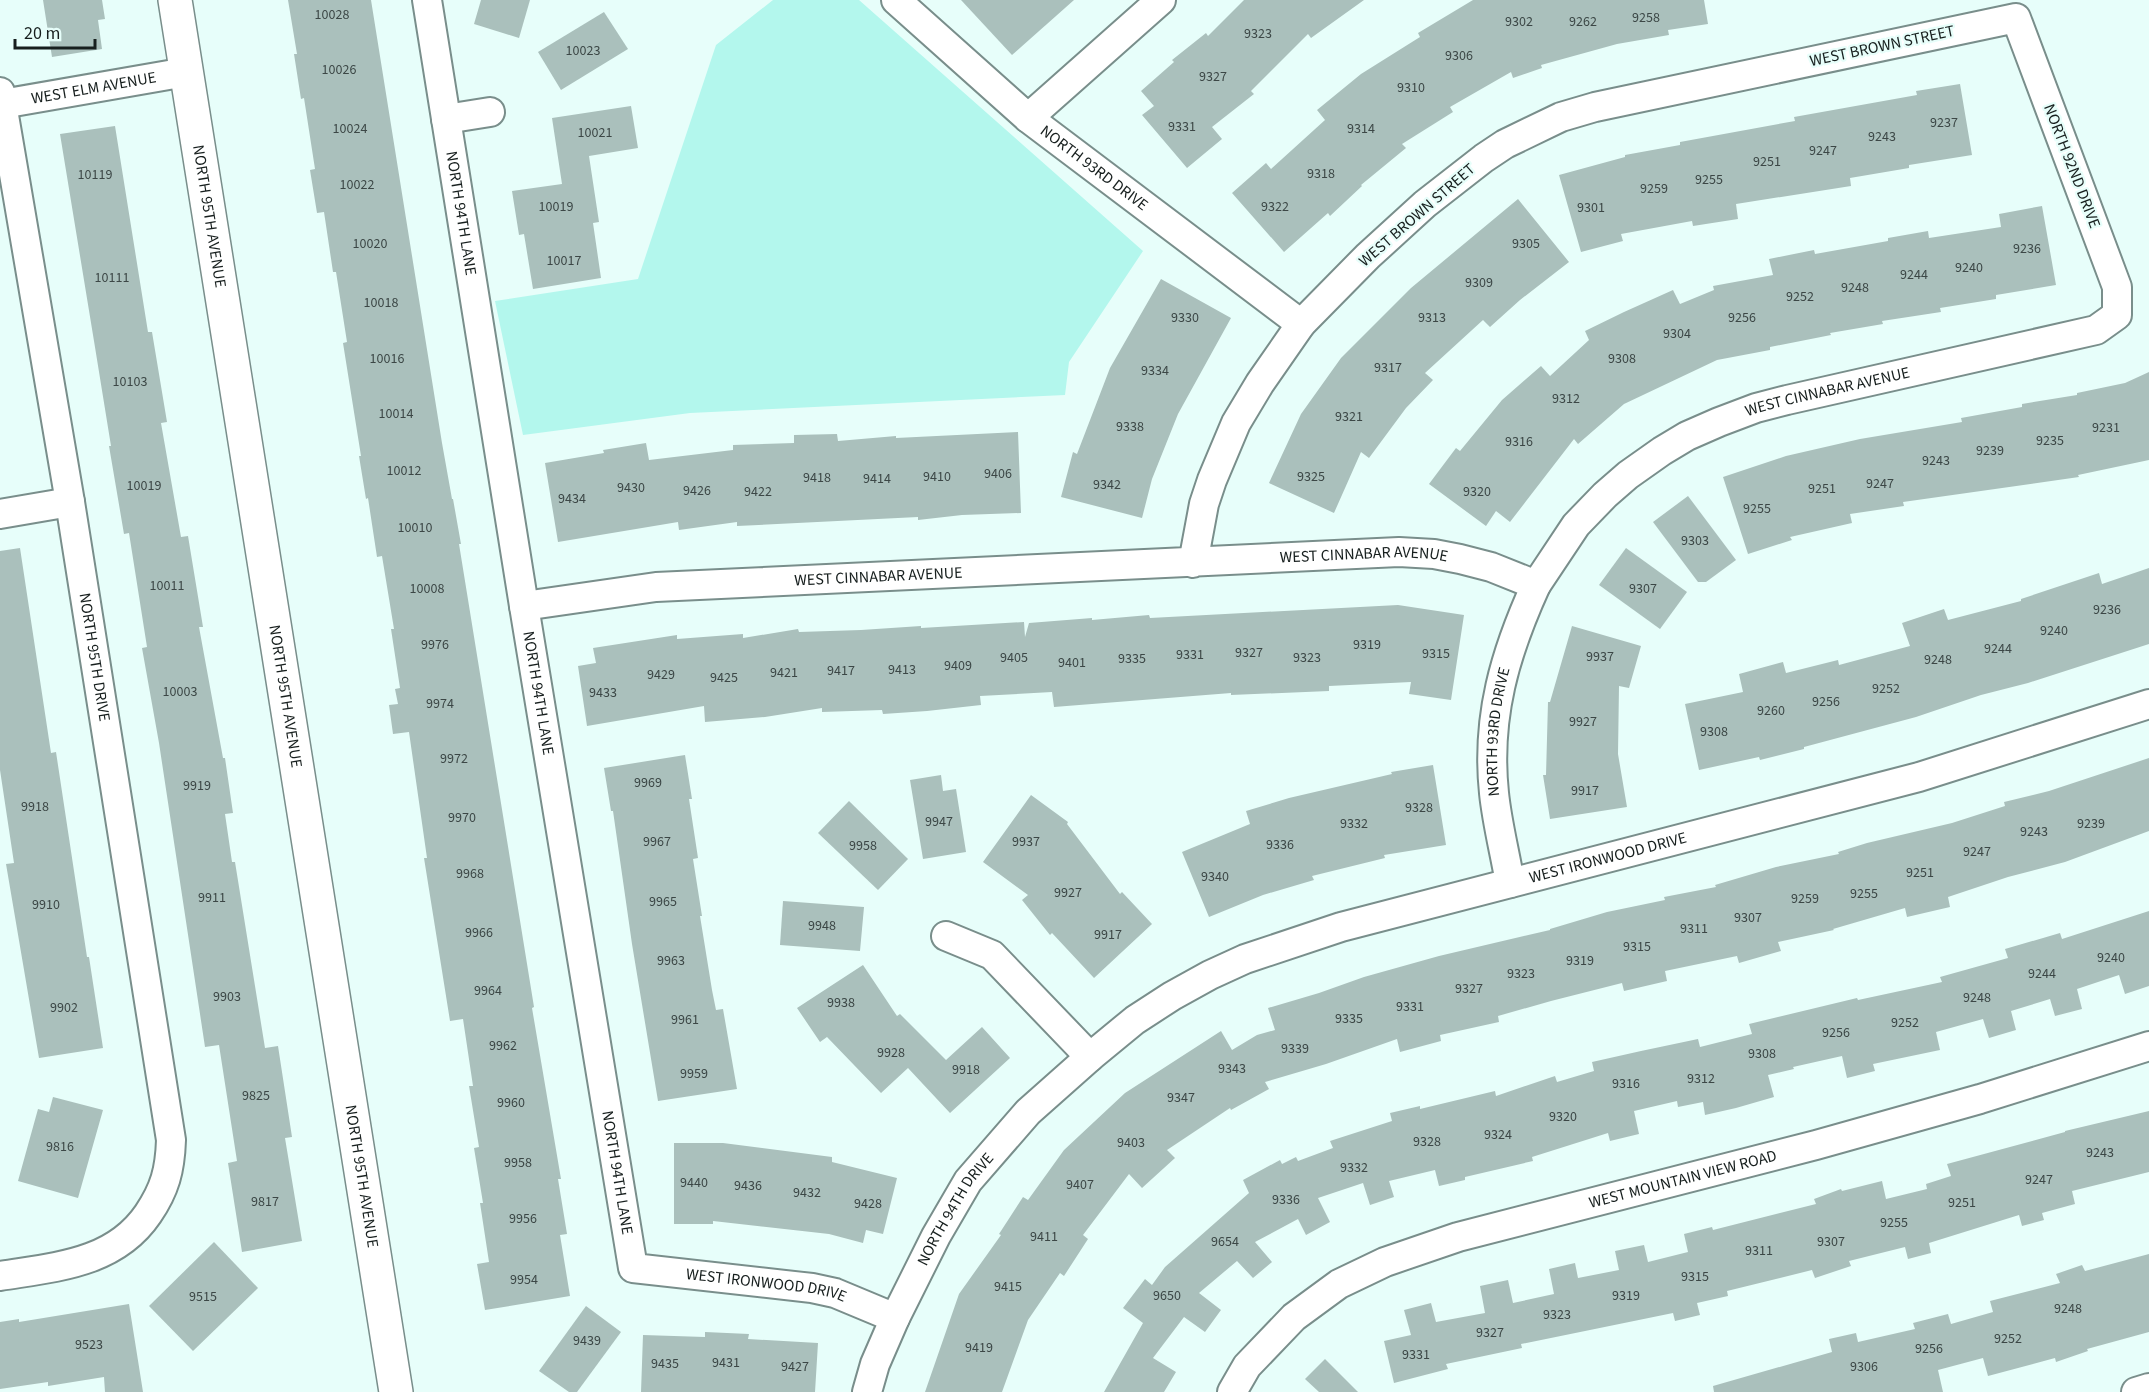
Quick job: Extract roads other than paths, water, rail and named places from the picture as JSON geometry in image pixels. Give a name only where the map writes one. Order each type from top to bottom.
[{"type":"street","name":"NORTH 95TH AVENUE","points":[[175,0],[396,1392]]},
{"type":"street","name":"NORTH 94TH LANE","points":[[427,0],[633,1268]]},
{"type":"street","name":"NORTH 93RD DRIVE","points":[[896,0],[1028,118],[1301,324]]},
{"type":"street","points":[[1028,118],[1161,0]]},
{"type":"street","name":"NORTH 92ND DRIVE","points":[[2016,18],[2117,287],[2117,315]]},
{"type":"street","name":"WEST BROWN STREET","points":[[1193,562],[1204,504],[1236,423],[1260,383],[1301,324],[1368,256],[1425,204],[1505,144],[1561,117],[1595,107],[2016,18]]},
{"type":"street","name":"WEST ELM AVENUE","points":[[1,98],[186,72]]},
{"type":"street","name":"NORTH 95TH DRIVE","points":[[0,1276],[65,1265],[92,1257],[118,1245],[135,1232],[159,1198],[171,1164],[171,1140],[70,502],[1,98]]},
{"type":"street","points":[[446,119],[490,112]]},
{"type":"street","name":"WEST CINNABAR AVENUE","points":[[524,606],[656,587],[1399,552],[1434,554],[1491,567],[1536,585],[1576,525],[1605,495],[1628,475],[1688,436],[1756,408],[2096,330],[2117,315]]},
{"type":"street","points":[[0,514],[70,502]]},
{"type":"street","name":"NORTH 93RD DRIVE","points":[[1510,883],[1494,796],[1492,752],[1494,716],[1503,669],[1521,618],[1536,585]]},
{"type":"street","name":"WEST IRONWOOD DRIVE","points":[[1090,1057],[1135,1020],[1172,996],[1245,958],[1341,927],[1919,777],[2149,704]]},
{"type":"street","points":[[946,936],[992,955],[1090,1057]]},
{"type":"street","name":"WEST MOUNTAIN VIEW ROAD","points":[[1232,1392],[1247,1366],[1294,1317],[1339,1284],[1384,1262],[1428,1246],[1882,1127],[2149,1046]]},
{"type":"street","name":"NORTH 94TH DRIVE","points":[[867,1392],[875,1364],[895,1318],[936,1236],[968,1181],[1028,1112],[1090,1057]]},
{"type":"street","name":"WEST IRONWOOD DRIVE","points":[[633,1268],[812,1287],[835,1293],[895,1318]]},
{"type":"street","points":[[2136,1392],[2149,1388]]}]
